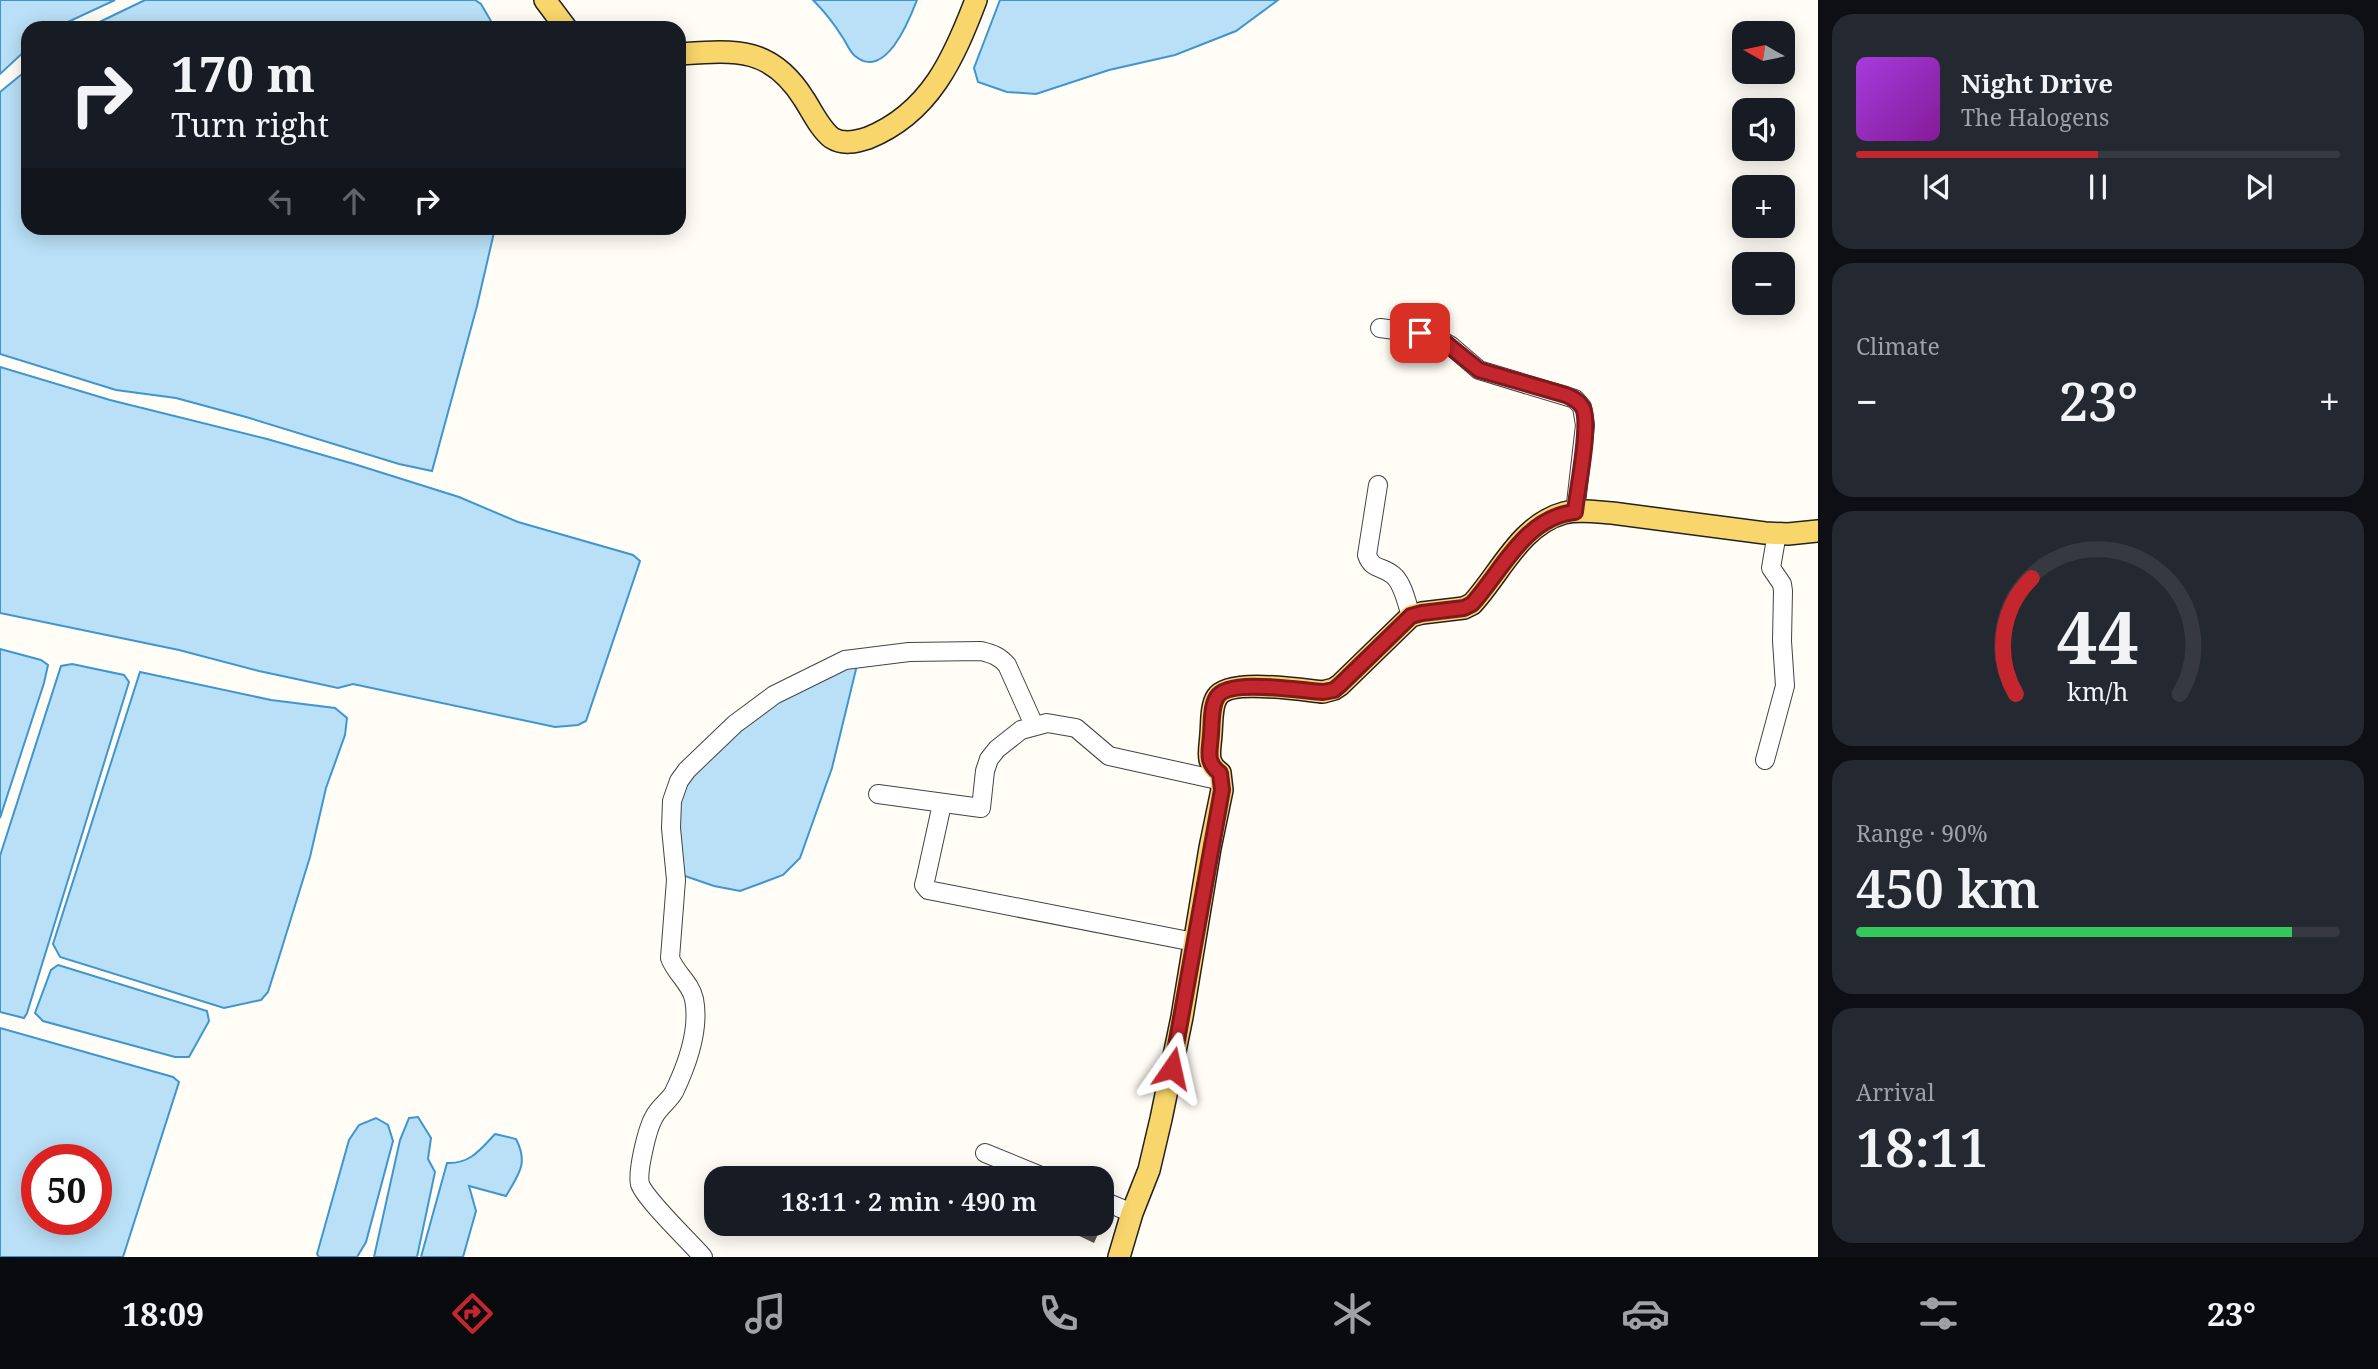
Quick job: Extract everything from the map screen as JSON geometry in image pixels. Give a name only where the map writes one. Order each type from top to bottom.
[{"type":"main road","points":[[545,0],[561,21]]},
{"type":"main road","points":[[686,54],[740,52],[758,57],[780,68],[794,82],[831,137],[848,142],[862,140],[878,134],[897,121],[921,102],[936,85],[948,66],[976,0]]},
{"type":"main road","points":[[1119,1257],[1155,1146],[1182,1017],[1222,790],[1220,773],[1211,767],[1209,759],[1213,709],[1217,696],[1228,688],[1244,687],[1323,692],[1334,690],[1365,659],[1387,642],[1411,616],[1464,608],[1472,604],[1522,541],[1545,522],[1563,513],[1612,513],[1777,533],[1818,531]]},
{"type":"street","points":[[1380,328],[1432,335],[1451,346],[1479,370],[1575,399],[1583,407],[1585,425],[1575,512]]},
{"type":"street","points":[[1378,485],[1367,555],[1374,567],[1393,575],[1411,616]]},
{"type":"street","points":[[1765,760],[1783,700],[1786,676],[1782,641],[1783,590],[1771,568],[1777,533]]},
{"type":"street","points":[[704,1257],[648,1196],[639,1181],[652,1119],[672,1095],[688,1059],[695,1025],[694,1001],[690,987],[670,958],[676,880],[671,828],[672,801],[679,781],[735,724],[774,695],[845,660],[857,658],[909,652],[981,651],[1000,657],[1007,665],[1034,725]]},
{"type":"street","points":[[878,794],[981,808],[989,759],[996,749],[1011,737],[1034,725],[1047,723],[1076,728],[1109,756],[1121,760],[1222,781]]},
{"type":"street","points":[[942,804],[924,885],[928,890],[1194,942]]},
{"type":"street","points":[[985,1153],[1017,1166]]},
{"type":"street","points":[[1114,1205],[1132,1213]]},
{"type":"water","points":[[0,0],[115,0],[70,21],[21,21],[21,54],[0,74]]},
{"type":"water","points":[[145,0],[475,0],[481,4],[491,21],[102,21]]},
{"type":"water","points":[[813,0],[917,0],[902,34],[886,55],[876,61],[866,62],[853,54],[833,23]]},
{"type":"water","points":[[1000,0],[1278,0],[1236,31],[1175,55],[1109,70],[1036,94],[1007,92],[978,82],[974,68]]},
{"type":"water","points":[[21,75],[21,235],[493,235],[432,471],[399,464],[176,398],[116,390],[0,354],[0,92]]},
{"type":"water","points":[[0,367],[110,400],[267,439],[354,464],[459,497],[518,522],[633,555],[640,561],[586,721],[578,725],[555,727],[353,684],[338,688],[179,650],[0,613]]},
{"type":"water","points":[[0,649],[41,660],[48,665],[0,818]]},
{"type":"water","points":[[858,661],[832,768],[800,858],[783,875],[740,891],[682,875],[675,821],[688,774],[743,720]]},
{"type":"water","points":[[72,664],[124,675],[129,682],[24,1018],[0,1012],[0,856],[61,666]]},
{"type":"water","points":[[140,672],[271,700],[335,708],[347,718],[345,735],[326,788],[310,857],[268,992],[261,1000],[224,1008],[60,957],[53,944]]},
{"type":"water","points":[[58,965],[207,1011],[209,1021],[189,1057],[175,1057],[43,1021],[35,1013],[51,970]]},
{"type":"water","points":[[0,1028],[173,1077],[179,1082],[123,1257],[0,1257]]},
{"type":"water","points":[[418,1117],[431,1138],[428,1159],[435,1172],[417,1257],[374,1257],[400,1140],[409,1118]]},
{"type":"water","points":[[376,1118],[388,1125],[393,1141],[366,1242],[357,1257],[319,1257],[317,1254],[349,1140],[359,1125]]},
{"type":"water","points":[[495,1134],[516,1139],[522,1156],[520,1169],[506,1196],[469,1186],[476,1211],[463,1257],[421,1257],[447,1163],[468,1158]]},
{"type":"building","points":[[1079,1236],[1097,1236],[1094,1243]]},
{"type":"route","points":[[1172,1068],[1222,790],[1220,773],[1211,767],[1209,759],[1213,709],[1217,696],[1228,688],[1244,687],[1323,692],[1334,690],[1365,659],[1387,642],[1411,616],[1464,608],[1472,604],[1522,541],[1545,522],[1563,513],[1575,512],[1585,432],[1583,407],[1566,395],[1479,370],[1442,340],[1420,333]]}]
